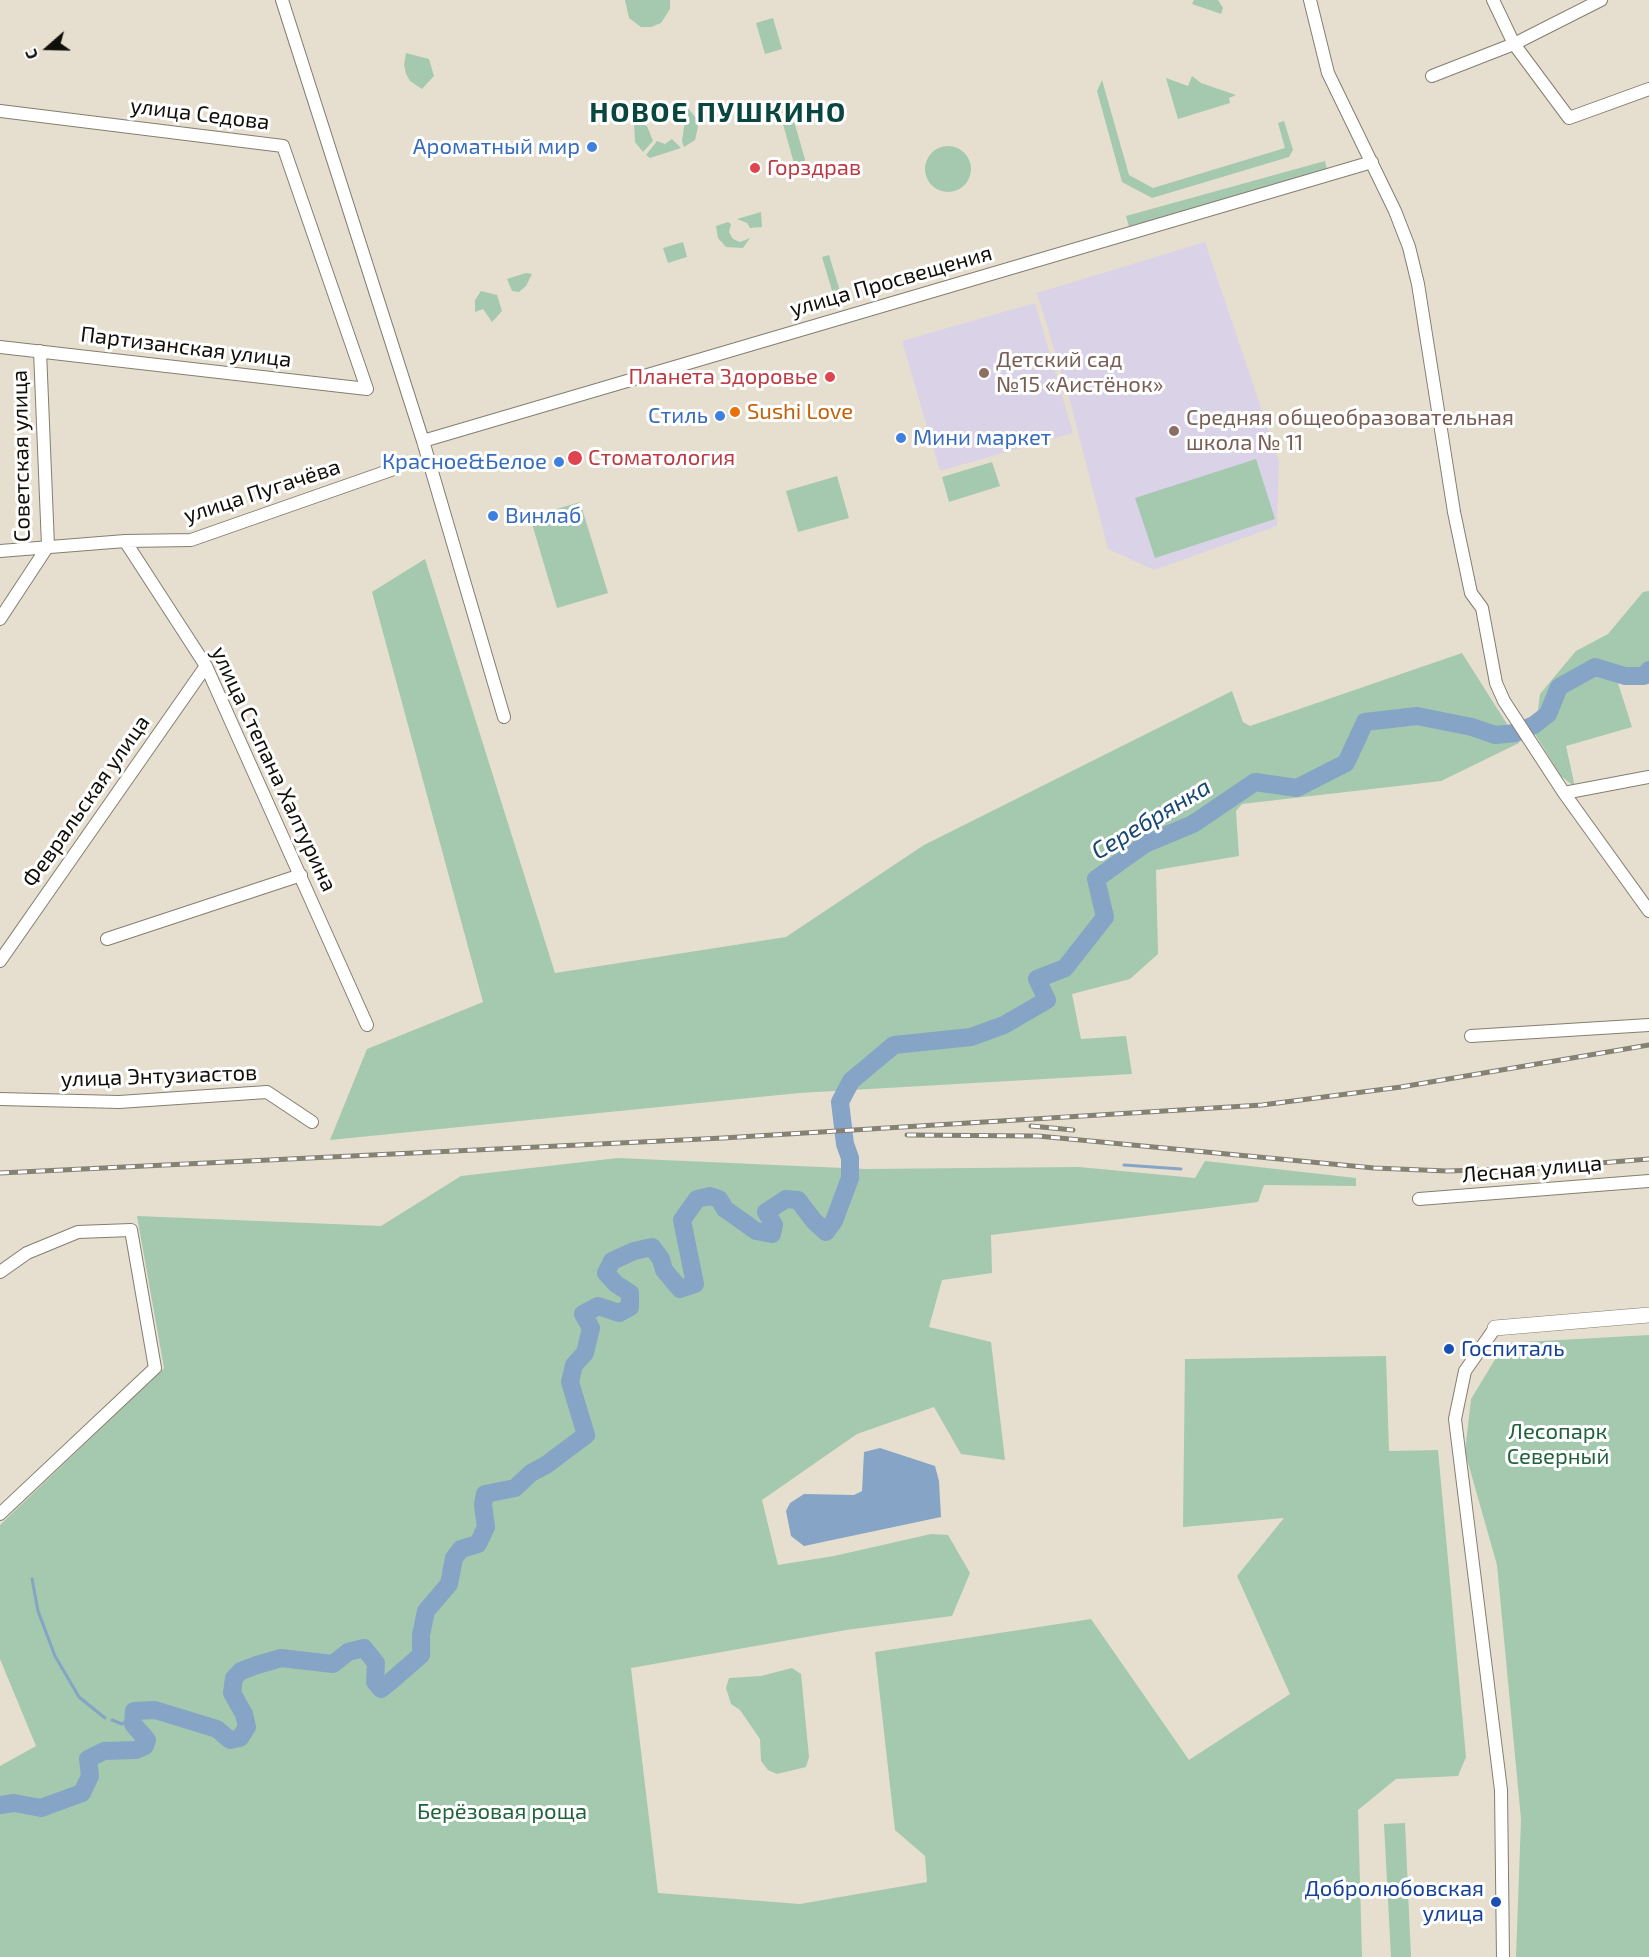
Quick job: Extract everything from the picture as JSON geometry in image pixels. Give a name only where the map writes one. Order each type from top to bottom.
[{"type":"street","points":[[282,0],[423,441],[504,717]]},
{"type":"street","points":[[1311,0],[1328,73],[1372,162],[1409,247],[1418,284],[1454,512],[1471,593],[1482,608],[1496,683],[1514,716],[1564,793],[1649,911]]},
{"type":"street","points":[[1493,0],[1514,44],[1569,118],[1649,89]]},
{"type":"street","points":[[1432,76],[1514,44],[1601,0]]},
{"type":"street","name":"улица Седова","points":[[0,111],[283,146],[367,389]]},
{"type":"street","name":"улица Просвещения","points":[[423,441],[1372,162]]},
{"type":"street","name":"Партизанская улица","points":[[0,347],[367,389]]},
{"type":"street","name":"Советская улица","points":[[0,619],[48,546],[40,351]]},
{"type":"street","name":"улица Пугачёва","points":[[0,551],[124,541],[191,540],[391,470]]},
{"type":"street","name":"улица Степана Халтурина","points":[[124,541],[206,666],[367,1025]]},
{"type":"street","name":"Февральская улица","points":[[0,961],[206,666]]},
{"type":"street","points":[[1564,793],[1649,777]]},
{"type":"street","points":[[107,939],[301,875]]},
{"type":"street","points":[[1471,1036],[1649,1025]]},
{"type":"street","name":"улица Энтузиастов","points":[[0,1099],[119,1102],[267,1092],[312,1122]]},
{"type":"street","name":"Лесная улица","points":[[1419,1199],[1649,1181]]},
{"type":"street","points":[[0,1272],[27,1253],[78,1232],[131,1230],[155,1368],[0,1514]]},
{"type":"street","points":[[1503,1957],[1501,1790],[1455,1419],[1465,1371],[1495,1328],[1649,1315]]},
{"type":"shaded area","name":"Средняя общеобразовательная школа № 11","points":[[1205,242],[1279,461],[1277,526],[1154,570],[1108,549],[1070,401],[1037,293]]},
{"type":"shaded area","name":"Детский сад №15 «Аистёнок»","points":[[1035,303],[1073,433],[940,471],[902,341]]},
{"type":"green space","points":[[625,0],[670,0],[670,9],[661,23],[651,27],[641,27],[629,18]]},
{"type":"green space","points":[[1194,0],[1218,0],[1223,8],[1221,14],[1192,4]]},
{"type":"green space","points":[[773,18],[782,49],[765,54],[756,23]]},
{"type":"green space","points":[[406,53],[429,59],[434,76],[422,89],[410,81],[406,74],[404,65]]},
{"type":"green space","points":[[1192,76],[1201,83],[1236,95],[1229,98],[1230,103],[1178,119],[1166,78],[1188,86]]},
{"type":"green space","points":[[1102,80],[1129,175],[1153,188],[1285,148],[1278,123],[1284,121],[1293,150],[1289,157],[1152,198],[1122,182],[1097,91]]},
{"type":"green space","points":[[687,107],[696,118],[698,127],[695,140],[684,147],[682,141]]},
{"type":"green space","points":[[634,121],[647,126],[653,141],[643,152],[635,142]]},
{"type":"green space","points":[[794,121],[806,163],[795,167],[783,124]]},
{"type":"green space","points":[[672,139],[681,148],[650,158],[646,155],[657,141],[665,144]]},
{"type":"green space","points":[[948,146],[964,153],[971,169],[964,185],[948,192],[932,185],[925,169],[932,153]]},
{"type":"green space","points":[[1325,161],[1327,170],[1129,227],[1126,216]]},
{"type":"green space","points":[[761,212],[762,227],[750,228],[747,223],[737,219]]},
{"type":"green space","points":[[728,222],[731,224],[729,232],[733,239],[740,242],[750,238],[743,248],[726,247],[718,238],[716,226]]},
{"type":"green space","points":[[683,242],[687,257],[668,263],[663,248]]},
{"type":"green space","points":[[829,255],[840,291],[833,294],[822,257]]},
{"type":"green space","points":[[526,273],[532,274],[526,286],[519,292],[512,291],[507,279]]},
{"type":"green space","points":[[481,291],[497,295],[502,311],[492,322],[483,309],[475,312],[475,300]]},
{"type":"green space","points":[[1256,459],[1275,519],[1155,558],[1135,498]]},
{"type":"green space","points":[[992,462],[1000,486],[949,502],[942,477]]},
{"type":"green space","points":[[837,476],[849,518],[798,532],[786,491]]},
{"type":"green space","points":[[580,502],[608,593],[557,608],[530,517]]},
{"type":"green space","points":[[425,559],[555,973],[786,937],[924,845],[1232,691],[1243,722],[1250,726],[1462,653],[1519,743],[1441,781],[1242,804],[1236,811],[1239,856],[1156,870],[1158,954],[1130,979],[1072,994],[1081,1039],[1126,1036],[1132,1074],[799,1093],[330,1140],[367,1049],[483,1002],[372,592]]},
{"type":"green space","points":[[1649,591],[1649,674],[1618,683],[1632,727],[1566,746],[1575,787],[1561,776],[1535,734],[1540,694],[1576,651],[1608,634],[1643,592]]},
{"type":"green space","name":"Берёзовая роща","points":[[618,1158],[866,1169],[1079,1167],[1195,1178],[1205,1161],[1356,1178],[1356,1186],[1264,1185],[1258,1202],[991,1235],[992,1273],[942,1280],[929,1327],[991,1342],[1005,1460],[961,1454],[934,1407],[857,1434],[762,1500],[778,1565],[834,1556],[931,1534],[948,1535],[970,1573],[952,1616],[846,1630],[631,1668],[658,1893],[800,1904],[927,1882],[925,1856],[895,1830],[875,1652],[1091,1619],[1189,1760],[1290,1694],[1237,1576],[1284,1518],[1183,1527],[1185,1359],[1386,1356],[1389,1451],[1438,1450],[1466,1757],[1458,1776],[1396,1779],[1358,1810],[1362,1957],[0,1957],[0,1766],[36,1746],[0,1659],[0,1525],[164,1368],[137,1216],[381,1226],[461,1176]]},
{"type":"green space","name":"Лесопарк Северный","points":[[1649,1335],[1649,1957],[1516,1957],[1521,1819],[1497,1565],[1465,1452],[1471,1399],[1505,1343]]},
{"type":"green space","points":[[792,1668],[801,1674],[809,1757],[806,1767],[777,1774],[768,1770],[761,1761],[760,1739],[740,1710],[731,1704],[726,1688],[729,1678],[761,1676]]},
{"type":"green space","points":[[1405,1823],[1411,1957],[1391,1957],[1384,1824]]},
{"type":"water","points":[[880,1448],[935,1466],[939,1481],[941,1517],[804,1546],[791,1536],[786,1511],[790,1503],[804,1494],[854,1495],[862,1491],[864,1452]]},
{"type":"waterway","name":"Серебрянка","points":[[0,1805],[14,1803],[41,1808],[82,1793],[90,1776],[88,1759],[104,1751],[136,1750],[145,1746],[147,1740],[133,1724],[134,1711],[155,1710],[217,1729],[230,1740],[240,1738],[247,1727],[244,1714],[232,1693],[234,1678],[241,1671],[257,1665],[281,1658],[333,1664],[348,1652],[364,1648],[376,1663],[375,1682],[381,1689],[390,1682],[421,1655],[421,1635],[426,1611],[449,1584],[454,1558],[461,1549],[478,1544],[486,1527],[483,1505],[485,1494],[515,1488],[531,1473],[546,1465],[586,1435],[570,1382],[574,1365],[585,1353],[591,1328],[583,1314],[598,1306],[619,1313],[630,1307],[630,1293],[616,1284],[606,1273],[612,1261],[634,1251],[652,1247],[661,1259],[664,1270],[680,1289],[695,1284],[682,1220],[697,1199],[710,1196],[719,1199],[725,1209],[756,1231],[772,1234],[774,1225],[766,1212],[786,1199],[798,1200],[826,1232],[834,1221],[850,1178],[850,1158],[845,1144],[840,1102],[851,1081],[894,1045],[971,1037],[1004,1025],[1047,1000],[1037,979],[1065,968],[1105,917],[1096,879],[1145,844],[1193,824],[1255,782],[1297,788],[1346,763],[1365,722],[1417,716],[1472,727],[1495,735],[1516,733],[1534,725],[1548,714],[1559,687],[1595,667],[1625,676],[1644,676],[1649,670]]},
{"type":"waterway","points":[[1124,1165],[1181,1169]]},
{"type":"waterway","points":[[32,1579],[38,1611],[55,1656],[79,1697],[105,1718]]},
{"type":"waterway","points":[[112,1720],[122,1724],[131,1718]]},
{"type":"railway","points":[[0,1173],[723,1138],[1262,1105],[1401,1087],[1649,1045]]},
{"type":"railway","points":[[1031,1126],[1073,1130]]},
{"type":"railway","points":[[907,1135],[1038,1136],[1374,1168],[1447,1171],[1538,1168],[1649,1159]]},
{"type":"place","name":"Ароматный мир","points":[[592,147]]},
{"type":"place","name":"Горздрав","points":[[755,168]]},
{"type":"place","name":"Детский сад №15 «Аистёнок»","points":[[984,373]]},
{"type":"place","name":"Планета Здоровье","points":[[830,377]]},
{"type":"place","name":"Sushi Love","points":[[735,412]]},
{"type":"place","name":"Стиль","points":[[720,416]]},
{"type":"place","name":"Средняя общеобразовательная школа № 11","points":[[1174,431]]},
{"type":"place","name":"Мини маркет","points":[[901,438]]},
{"type":"place","name":"Стоматология","points":[[575,458]]},
{"type":"place","name":"Красное&Белое","points":[[559,462]]},
{"type":"place","name":"Винлаб","points":[[493,516]]},
{"type":"place","name":"Госпиталь","points":[[1449,1349]]},
{"type":"place","name":"Добролюбовская улица","points":[[1496,1902]]},
{"type":"district","name":"НОВОЕ ПУШКИНО","points":[[718,113]]}]
